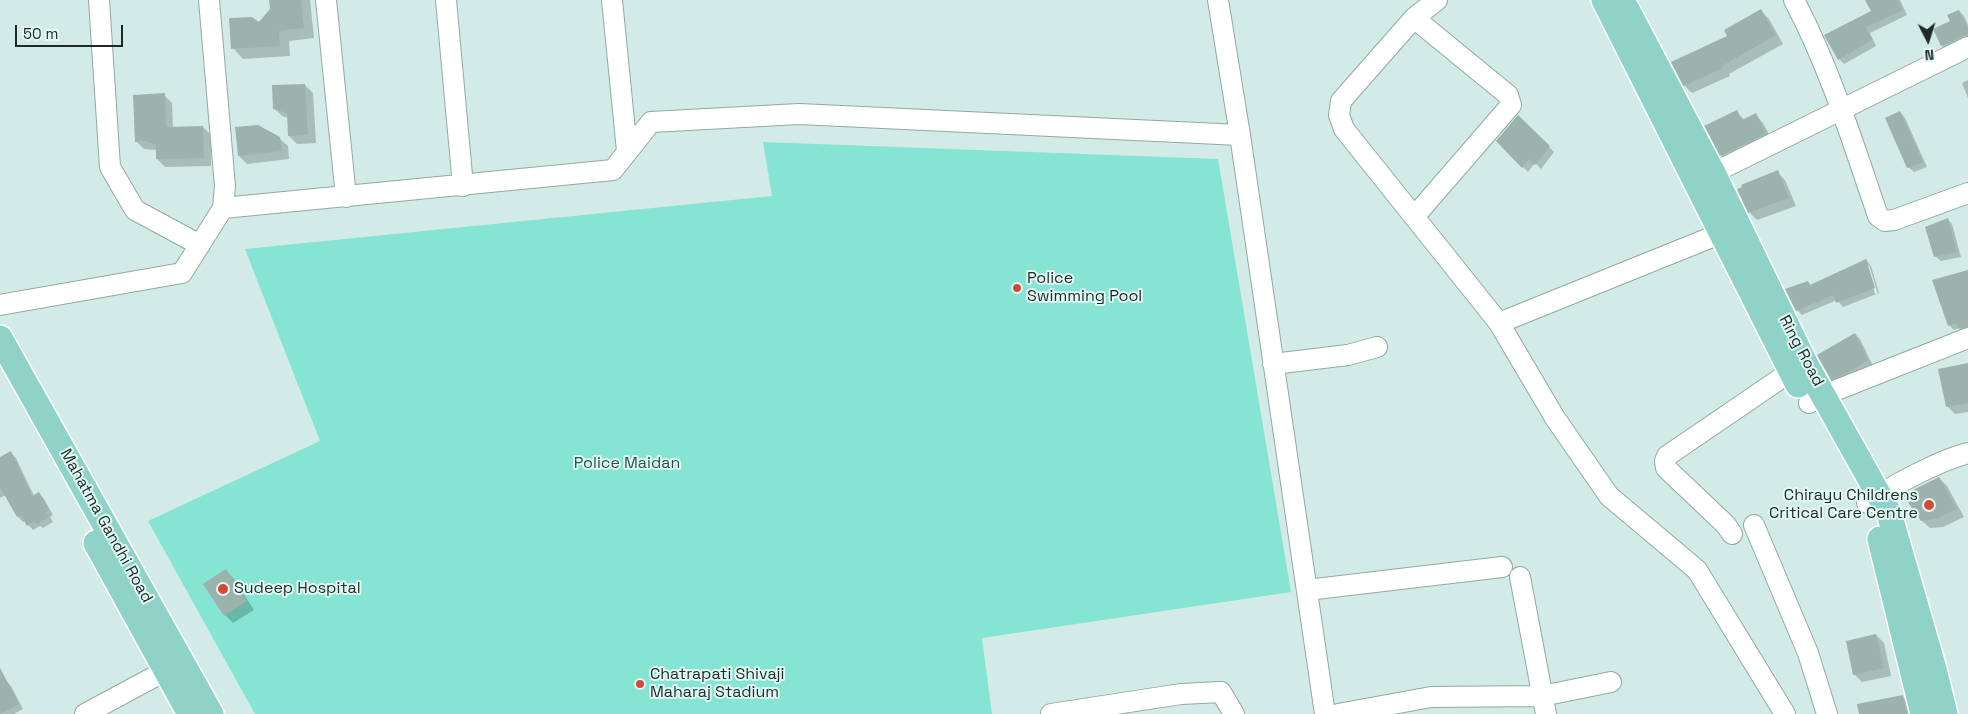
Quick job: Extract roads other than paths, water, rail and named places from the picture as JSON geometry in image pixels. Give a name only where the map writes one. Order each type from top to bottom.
[{"type":"main road","points":[[1604,0],[1704,177],[1722,233],[1790,372],[1816,399]]},
{"type":"main road","name":"Ring Road","points":[[1622,0],[1704,177],[1805,363],[1816,399],[1873,499],[1889,513],[1945,714]]},
{"type":"main road","name":"Mahatma Gandhi Road","points":[[0,338],[174,667],[211,714]]},
{"type":"main road","points":[[0,366],[29,423],[174,667],[190,714]]},
{"type":"main road","points":[[1873,499],[1874,517],[1923,714]]},
{"type":"street","points":[[99,0],[110,167],[135,210],[200,245]]},
{"type":"street","points":[[0,304],[182,273],[224,208],[225,186],[209,0]]},
{"type":"street","points":[[326,0],[346,197]]},
{"type":"street","points":[[446,0],[463,186]]},
{"type":"street","points":[[612,0],[627,151]]},
{"type":"street","points":[[1218,0],[1240,135],[1325,714]]},
{"type":"street","points":[[1437,0],[1414,18],[1340,101],[1339,116],[1348,135],[1499,324],[1555,418],[1609,496],[1697,570],[1785,714]]},
{"type":"street","points":[[1794,0],[1809,28],[1842,109],[1878,216],[1885,221],[1894,220],[1968,193]]},
{"type":"street","points":[[1414,18],[1508,95],[1511,105],[1414,217]]},
{"type":"street","points":[[1704,177],[1968,47]]},
{"type":"street","points":[[224,208],[613,170],[651,122],[799,114],[1240,135]]},
{"type":"street","points":[[1499,324],[1722,233]]},
{"type":"street","points":[[1816,399],[1968,338]]},
{"type":"street","points":[[1273,364],[1348,355],[1377,347]]},
{"type":"street","points":[[1732,534],[1726,525],[1666,468],[1664,461],[1667,456],[1790,372]]},
{"type":"street","points":[[1873,499],[1953,457],[1968,453]]},
{"type":"street","points":[[1754,525],[1808,652],[1827,714]]},
{"type":"street","points":[[1306,590],[1502,566]]},
{"type":"street","points":[[1520,577],[1544,705]]},
{"type":"street","points":[[85,714],[174,667]]},
{"type":"street","points":[[1338,714],[1431,698],[1544,705],[1611,682]]},
{"type":"street","points":[[1051,714],[1182,694],[1221,692],[1234,714]]},
{"type":"place","name":"Police Swimming Pool","points":[[1017,288]]},
{"type":"place","name":"Chirayu Childrens Critical Care Centre","points":[[1929,505]]},
{"type":"place","name":"Sudeep Hospital","points":[[223,589]]},
{"type":"place","name":"Chatrapati Shivaji Maharaj Stadium","points":[[640,684]]},
{"type":"park label","name":"Police Maidan","points":[[627,464]]}]
